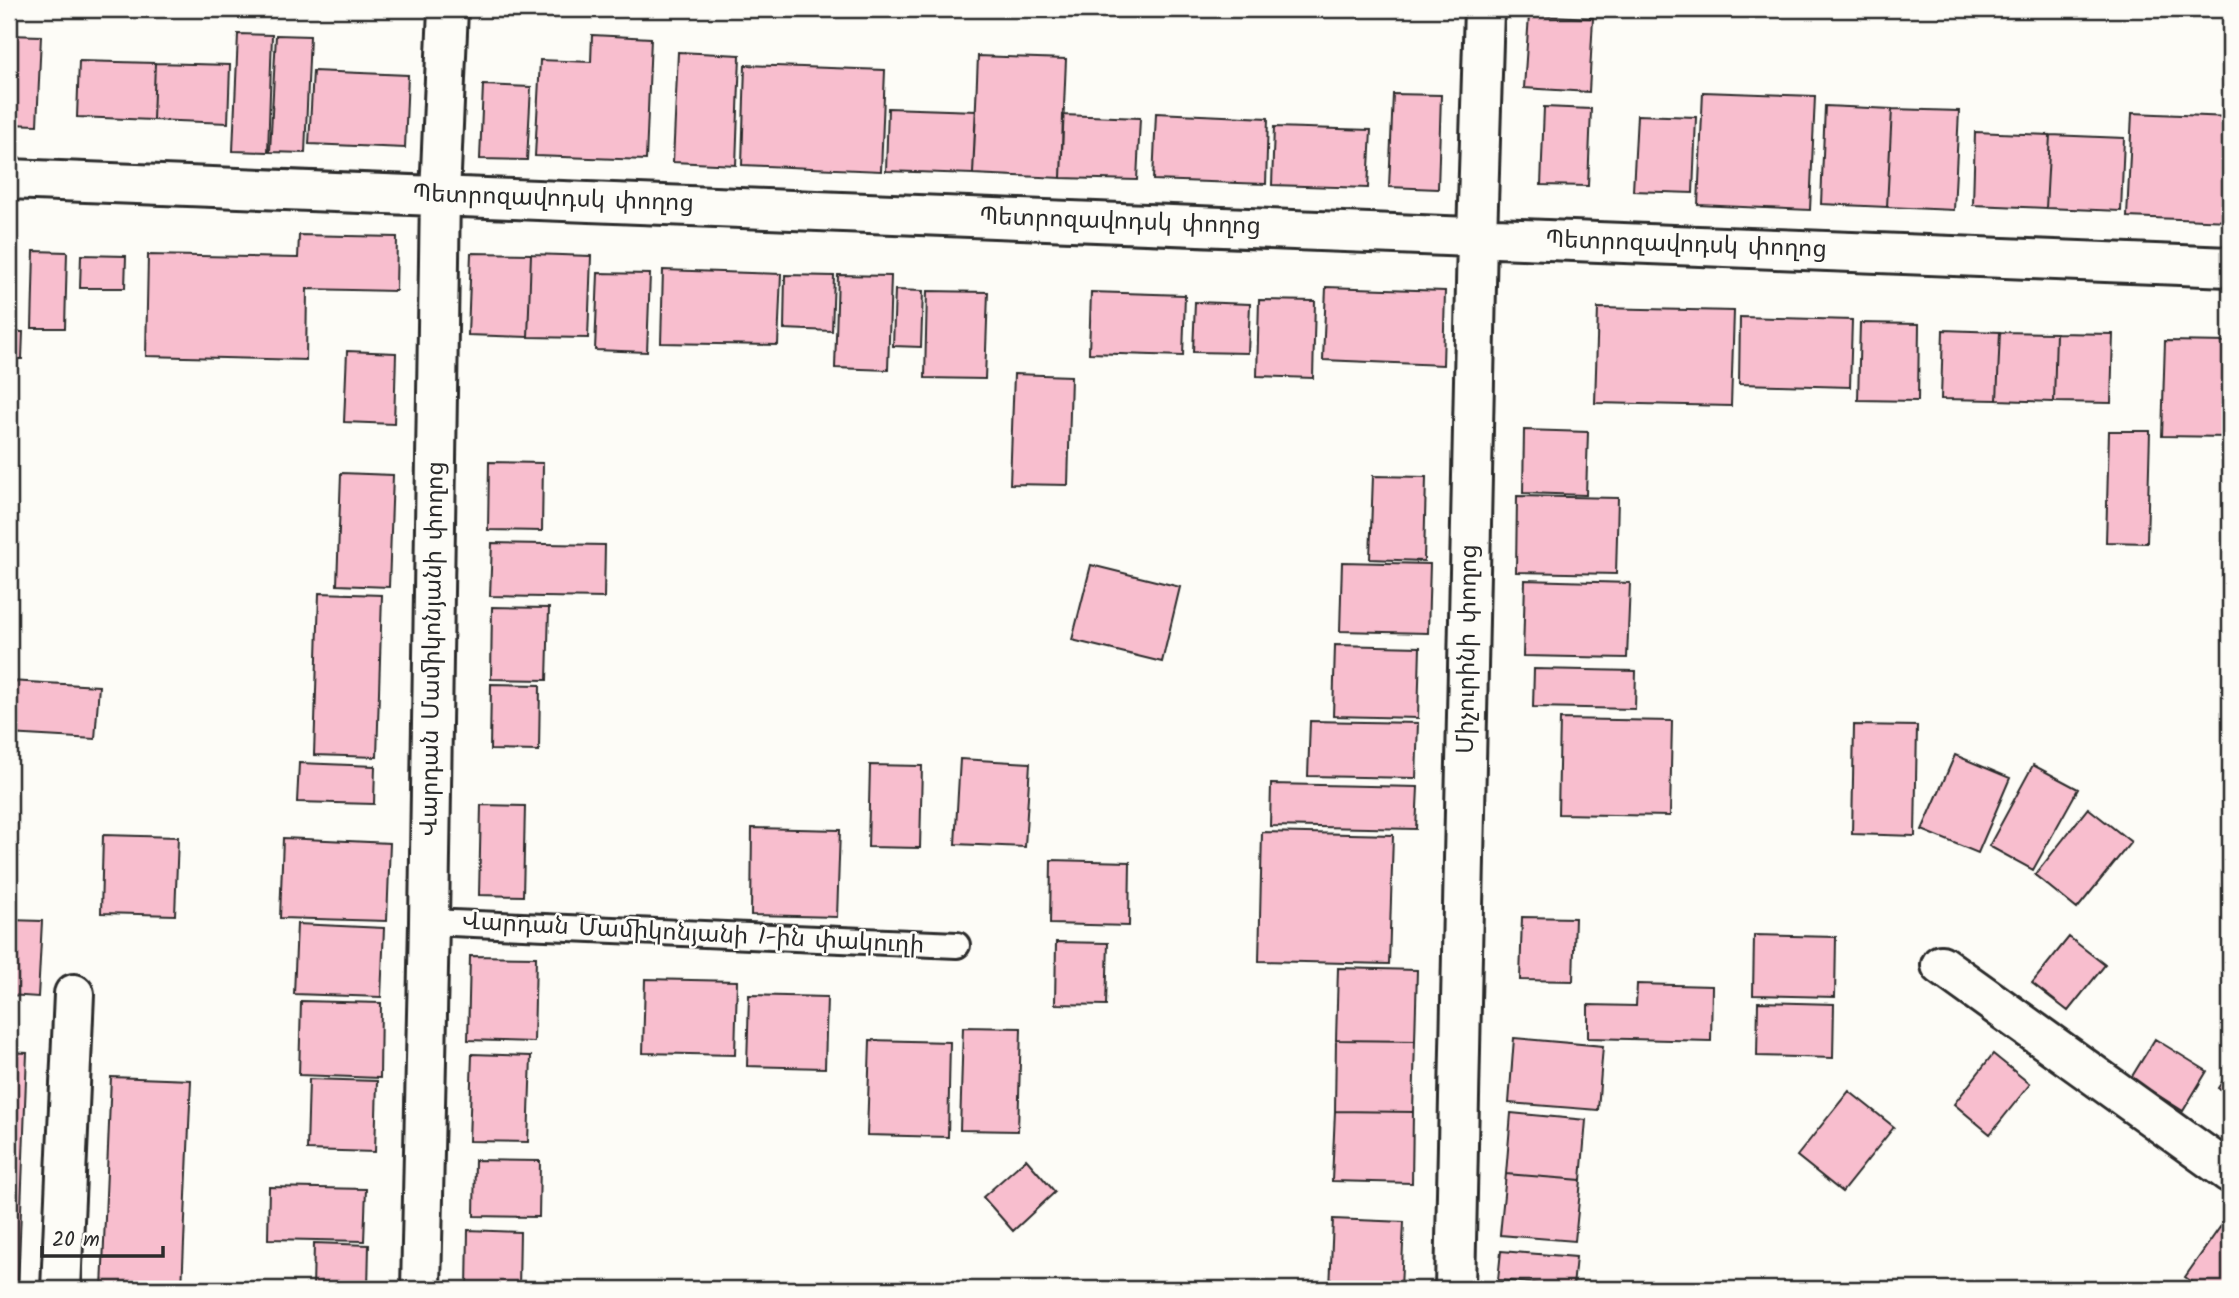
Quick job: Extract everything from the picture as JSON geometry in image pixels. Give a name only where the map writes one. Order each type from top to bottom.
[{"type":"street","name":"Վարդան Մամիկոնյանի փողոց","points":[[421,1289],[439,195],[448,9]]},
{"type":"street","name":"Միչուրինի փողոց","points":[[1455,1289],[1484,9]]},
{"type":"street","name":"Պետրոզավոդսկ փողոց","points":[[9,178],[2230,267]]},
{"type":"street","points":[[1941,965],[2230,1173]]},
{"type":"street","points":[[61,1289],[74,994]]},
{"type":"lane","name":"Վարդան Մամիկոնյանի 1-ին փակուղի","points":[[429,922],[957,945]]},
{"type":"building","points":[[1529,15],[1593,18],[1589,92],[1524,88]]},
{"type":"building","points":[[238,34],[272,35],[268,152],[233,151]]},
{"type":"building","points":[[9,35],[41,36],[37,125],[9,124]]},
{"type":"building","points":[[276,35],[310,36],[305,153],[270,152]]},
{"type":"building","points":[[592,35],[651,38],[646,160],[535,156],[540,60],[591,62]]},
{"type":"building","points":[[678,52],[740,55],[736,165],[673,162]]},
{"type":"building","points":[[978,56],[1066,59],[1061,178],[973,174]]},
{"type":"building","points":[[79,61],[155,63],[153,120],[77,117]]},
{"type":"building","points":[[155,63],[230,65],[228,123],[153,120]]},
{"type":"building","points":[[745,65],[885,70],[881,171],[742,165]]},
{"type":"building","points":[[313,71],[408,75],[405,148],[309,144]]},
{"type":"building","points":[[483,85],[531,87],[527,160],[480,159]]},
{"type":"building","points":[[1703,92],[1815,96],[1810,210],[1698,205]]},
{"type":"building","points":[[1393,94],[1441,95],[1438,189],[1389,187]]},
{"type":"building","points":[[1825,106],[1892,109],[1887,207],[1821,204]]},
{"type":"building","points":[[1544,107],[1591,109],[1588,186],[1541,185]]},
{"type":"building","points":[[888,108],[976,111],[973,174],[886,171]]},
{"type":"building","points":[[1892,109],[1959,111],[1954,210],[1887,207]]},
{"type":"building","points":[[1156,113],[1268,118],[1266,184],[1153,180]]},
{"type":"building","points":[[2132,113],[2230,117],[2230,221],[2127,217]]},
{"type":"building","points":[[1063,115],[1140,118],[1137,180],[1061,178]]},
{"type":"building","points":[[1637,115],[1696,117],[1693,193],[1633,191]]},
{"type":"building","points":[[1274,127],[1371,130],[1368,188],[1272,185]]},
{"type":"building","points":[[1975,132],[2050,135],[2046,208],[1973,205]]},
{"type":"building","points":[[2050,135],[2124,138],[2121,211],[2046,208]]},
{"type":"building","points":[[299,235],[397,237],[396,291],[307,289],[306,360],[146,356],[148,255],[298,258]]},
{"type":"building","points":[[34,251],[67,252],[65,328],[32,328]]},
{"type":"building","points":[[471,253],[531,254],[528,337],[468,335]]},
{"type":"building","points":[[531,254],[591,256],[588,338],[528,337]]},
{"type":"building","points":[[81,255],[126,256],[125,288],[80,288]]},
{"type":"building","points":[[663,270],[781,274],[778,345],[661,343]]},
{"type":"building","points":[[598,273],[650,274],[647,352],[595,350]]},
{"type":"building","points":[[785,275],[834,276],[832,331],[784,329]]},
{"type":"building","points":[[838,275],[891,276],[888,370],[835,368]]},
{"type":"building","points":[[1326,287],[1445,291],[1443,365],[1323,360]]},
{"type":"building","points":[[895,290],[923,291],[921,347],[893,346]]},
{"type":"building","points":[[927,291],[988,292],[985,379],[925,378]]},
{"type":"building","points":[[1091,292],[1185,295],[1183,356],[1089,353]]},
{"type":"building","points":[[1259,300],[1315,301],[1313,378],[1257,376]]},
{"type":"building","points":[[1195,302],[1250,304],[1248,353],[1193,352]]},
{"type":"building","points":[[1598,308],[1734,311],[1731,406],[1595,403]]},
{"type":"building","points":[[1740,317],[1852,320],[1850,387],[1739,384]]},
{"type":"building","points":[[1860,323],[1919,324],[1918,401],[1858,400]]},
{"type":"building","points":[[1943,330],[2000,332],[1997,400],[1941,399]]},
{"type":"building","points":[[9,332],[23,332],[22,359],[9,359]]},
{"type":"building","points":[[2000,332],[2056,333],[2054,402],[1997,400]]},
{"type":"building","points":[[2056,333],[2113,334],[2111,403],[2054,402]]},
{"type":"building","points":[[2165,341],[2230,342],[2230,437],[2162,436]]},
{"type":"building","points":[[347,351],[396,353],[394,424],[344,422]]},
{"type":"building","points":[[1014,374],[1071,376],[1068,485],[1010,484]]},
{"type":"building","points":[[1524,430],[1588,432],[1586,495],[1523,493]]},
{"type":"building","points":[[2109,431],[2150,431],[2147,543],[2106,542]]},
{"type":"building","points":[[489,462],[543,463],[542,531],[488,530]]},
{"type":"building","points":[[341,473],[393,475],[389,587],[337,585]]},
{"type":"building","points":[[1373,476],[1426,477],[1424,561],[1370,559]]},
{"type":"building","points":[[1517,496],[1618,498],[1616,574],[1516,572]]},
{"type":"building","points":[[492,543],[605,545],[604,598],[490,596]]},
{"type":"building","points":[[1342,562],[1430,564],[1428,633],[1340,631]]},
{"type":"building","points":[[1091,565],[1180,587],[1162,662],[1072,640]]},
{"type":"building","points":[[1525,580],[1630,583],[1627,658],[1523,656]]},
{"type":"building","points":[[319,593],[382,595],[377,757],[314,755]]},
{"type":"building","points":[[492,607],[549,608],[547,680],[491,679]]},
{"type":"building","points":[[1335,645],[1420,647],[1418,718],[1333,716]]},
{"type":"building","points":[[1534,669],[1636,671],[1635,709],[1533,707]]},
{"type":"building","points":[[9,681],[99,686],[95,739],[9,734]]},
{"type":"building","points":[[491,684],[540,685],[539,751],[490,750]]},
{"type":"building","points":[[1560,719],[1672,721],[1670,816],[1558,814]]},
{"type":"building","points":[[1310,721],[1418,723],[1416,778],[1308,776]]},
{"type":"building","points":[[1854,725],[1917,726],[1915,836],[1852,834]]},
{"type":"building","points":[[1955,755],[2010,778],[1978,853],[1922,830]]},
{"type":"building","points":[[960,759],[1030,763],[1025,847],[955,844]]},
{"type":"building","points":[[299,763],[375,766],[374,804],[297,802]]},
{"type":"building","points":[[870,765],[922,766],[920,848],[868,847]]},
{"type":"building","points":[[2033,765],[2078,789],[2033,870],[1989,846]]},
{"type":"building","points":[[1271,784],[1418,787],[1416,829],[1270,826]]},
{"type":"building","points":[[481,805],[525,806],[523,896],[479,895]]},
{"type":"building","points":[[2088,808],[2131,842],[2077,909],[2035,875]]},
{"type":"building","points":[[752,828],[840,830],[837,917],[751,915]]},
{"type":"building","points":[[1262,832],[1393,835],[1389,964],[1259,961]]},
{"type":"building","points":[[103,835],[178,837],[175,915],[101,913]]},
{"type":"building","points":[[283,838],[390,843],[387,921],[280,918]]},
{"type":"building","points":[[1051,860],[1130,862],[1129,926],[1050,924]]},
{"type":"building","points":[[1522,917],[1575,918],[1573,981],[1520,980]]},
{"type":"building","points":[[9,920],[42,921],[38,997],[9,995]]},
{"type":"building","points":[[297,924],[384,928],[381,997],[294,994]]},
{"type":"building","points":[[1754,935],[1836,937],[1835,997],[1753,995]]},
{"type":"building","points":[[2069,937],[2105,965],[2068,1011],[2032,983]]},
{"type":"building","points":[[1056,942],[1108,943],[1106,1005],[1055,1004]]},
{"type":"building","points":[[470,956],[536,957],[534,1042],[468,1040]]},
{"type":"building","points":[[1338,968],[1417,970],[1415,1041],[1336,1040]]},
{"type":"building","points":[[645,979],[737,981],[735,1055],[643,1053]]},
{"type":"building","points":[[1637,984],[1712,986],[1711,1041],[1588,1038],[1588,1005],[1636,1006]]},
{"type":"building","points":[[749,995],[827,997],[825,1068],[747,1066]]},
{"type":"building","points":[[301,1001],[381,1003],[380,1078],[299,1075]]},
{"type":"building","points":[[1758,1002],[1834,1004],[1833,1058],[1757,1056]]},
{"type":"building","points":[[963,1027],[1021,1028],[1018,1131],[960,1130]]},
{"type":"building","points":[[1514,1038],[1603,1046],[1598,1110],[1509,1103]]},
{"type":"building","points":[[2155,1039],[2207,1071],[2183,1111],[2131,1078]]},
{"type":"building","points":[[870,1040],[950,1042],[948,1137],[867,1135]]},
{"type":"building","points":[[1336,1040],[1415,1041],[1413,1112],[1335,1111]]},
{"type":"building","points":[[9,1052],[27,1053],[18,1289],[9,1289]]},
{"type":"building","points":[[472,1054],[531,1056],[528,1142],[469,1141]]},
{"type":"building","points":[[1993,1054],[2030,1084],[1990,1134],[1954,1104]]},
{"type":"building","points":[[2230,1070],[2230,1097],[2218,1088]]},
{"type":"building","points":[[111,1077],[191,1080],[182,1289],[102,1289]]},
{"type":"building","points":[[309,1079],[377,1081],[375,1152],[307,1150]]},
{"type":"building","points":[[1849,1091],[1894,1127],[1842,1192],[1797,1156]]},
{"type":"building","points":[[1335,1111],[1413,1112],[1412,1183],[1332,1181]]},
{"type":"building","points":[[1511,1113],[1586,1120],[1581,1180],[1506,1174]]},
{"type":"building","points":[[1026,1159],[1055,1192],[1013,1231],[983,1197]]},
{"type":"building","points":[[475,1160],[540,1161],[539,1217],[474,1216]]},
{"type":"building","points":[[1506,1174],[1581,1180],[1575,1241],[1500,1235]]},
{"type":"building","points":[[269,1187],[366,1189],[364,1241],[268,1239]]},
{"type":"building","points":[[2230,1213],[2230,1289],[2202,1289],[2185,1277]]},
{"type":"building","points":[[1333,1219],[1404,1222],[1401,1289],[1330,1289]]},
{"type":"building","points":[[468,1230],[520,1232],[519,1289],[467,1289]]},
{"type":"building","points":[[314,1243],[369,1245],[368,1289],[313,1289]]},
{"type":"building","points":[[1501,1251],[1576,1257],[1573,1287],[1498,1280]]}]
